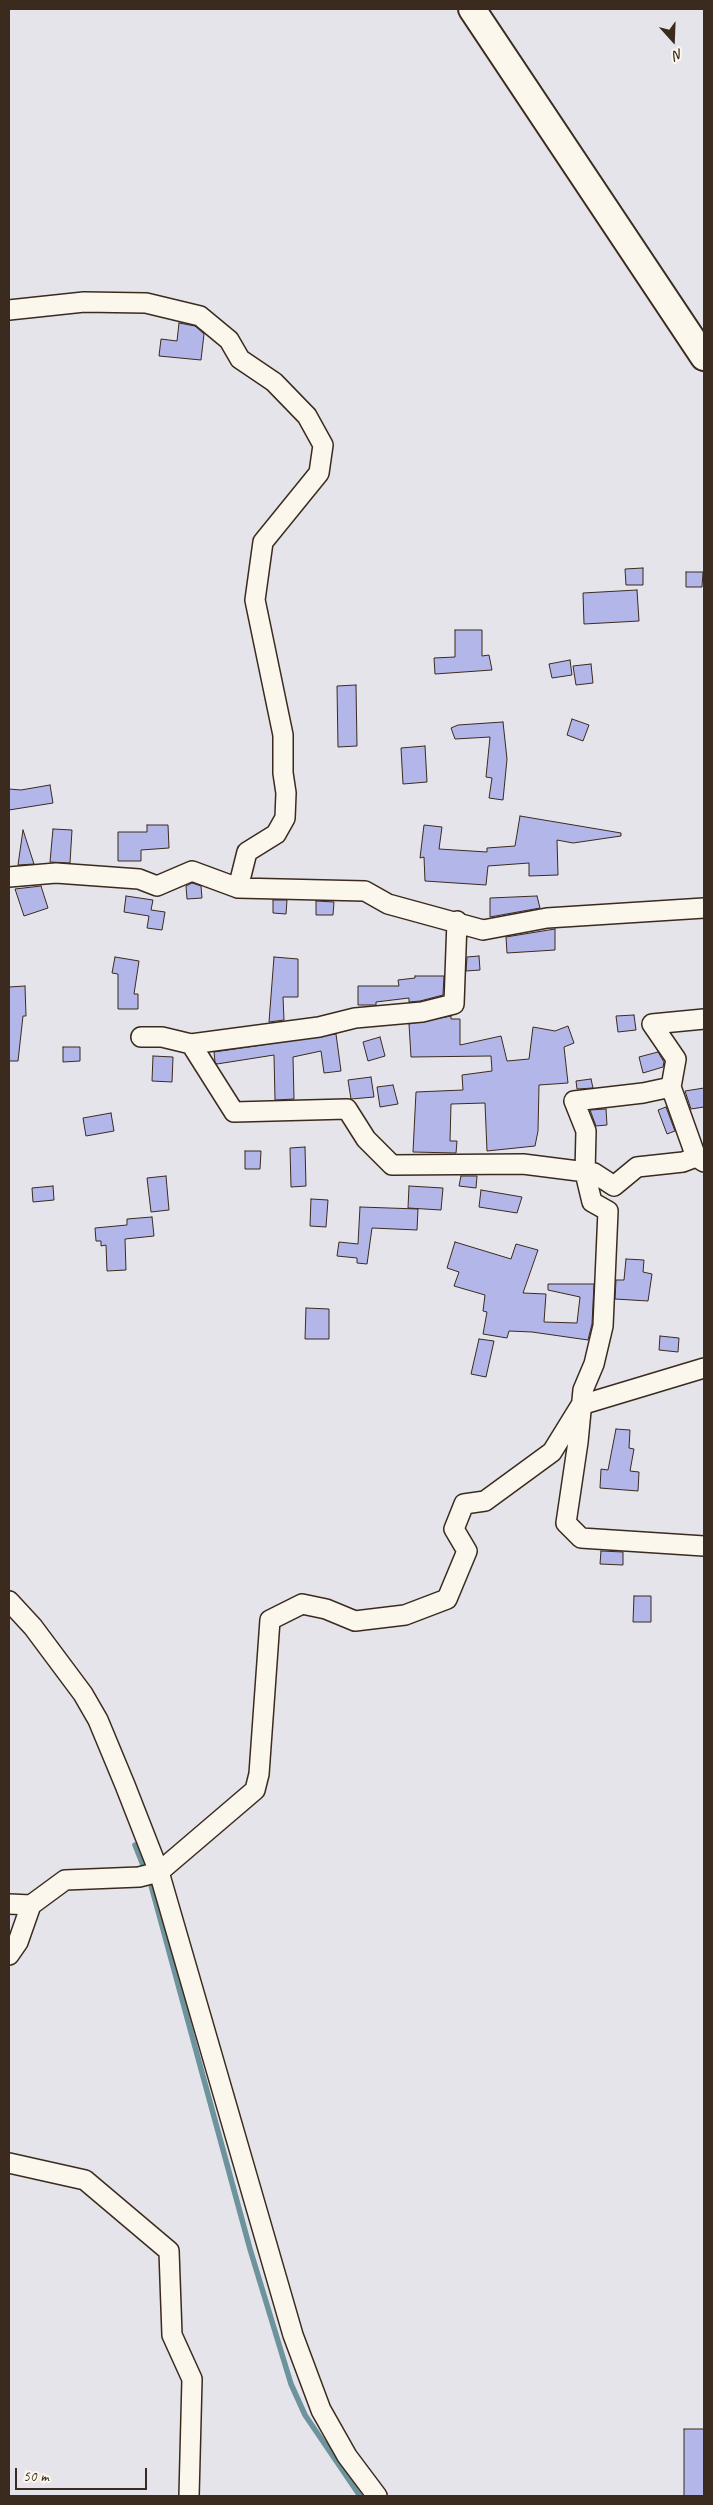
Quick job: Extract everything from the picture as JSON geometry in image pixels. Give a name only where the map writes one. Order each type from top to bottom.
[{"type":"street","points":[[472,9],[704,356]]},
{"type":"street","points":[[9,310],[84,302],[146,303],[200,316],[229,340],[240,359],[274,382],[306,416],[323,445],[319,474],[263,542],[255,600],[283,735],[283,773],[286,792],[285,818],[276,834],[247,852],[238,888]]},
{"type":"street","points":[[9,877],[56,873],[139,879],[157,886],[192,871],[238,888],[365,891],[388,904],[458,921],[483,930],[547,918],[704,908]]},
{"type":"street","points":[[141,1037],[162,1037],[191,1044],[319,1027],[355,1018],[422,1012],[454,1004],[458,921]]},
{"type":"street","points":[[191,1044],[234,1112],[347,1109],[366,1139],[392,1164],[523,1164],[594,1173],[614,1186],[637,1167],[700,1160],[671,1087],[676,1059],[652,1024],[704,1019]]},
{"type":"street","points":[[671,1087],[643,1093],[574,1101],[586,1131],[586,1173],[592,1202],[608,1211],[603,1326],[594,1364],[583,1390],[566,1523],[581,1538],[704,1546]]},
{"type":"street","points":[[9,1954],[18,1942],[31,1905],[65,1880],[151,1874],[255,1790],[259,1774],[270,1620],[302,1604],[326,1609],[355,1621],[405,1615],[447,1599],[467,1551],[454,1530],[464,1504],[485,1501],[552,1452],[581,1405],[704,1368]]},
{"type":"street","points":[[9,1601],[33,1627],[64,1668],[98,1720],[151,1874],[293,2335],[321,2410],[347,2456],[377,2496]]},
{"type":"street","points":[[9,1904],[31,1905]]},
{"type":"street","points":[[9,2163],[85,2180],[169,2251],[172,2335],[192,2379],[189,2496]]},
{"type":"building","points":[[179,323],[195,326],[204,334],[201,360],[159,356],[161,339],[177,341]]},
{"type":"building","points":[[643,568],[643,585],[626,585],[625,569]]},
{"type":"building","points":[[686,572],[703,572],[702,587],[686,587]]},
{"type":"building","points":[[637,590],[639,621],[584,624],[583,593]]},
{"type":"building","points":[[455,630],[482,630],[482,656],[489,655],[492,670],[435,674],[434,658],[455,657]]},
{"type":"building","points":[[570,660],[572,675],[552,678],[549,664]]},
{"type":"building","points":[[591,664],[593,683],[576,685],[573,666]]},
{"type":"building","points":[[356,685],[357,746],[338,747],[337,686]]},
{"type":"building","points":[[572,719],[589,725],[583,741],[567,735]]},
{"type":"building","points":[[503,722],[507,759],[503,800],[489,798],[492,778],[486,777],[490,737],[455,739],[451,728],[458,725]]},
{"type":"building","points":[[425,746],[427,782],[403,784],[401,748]]},
{"type":"building","points":[[50,785],[53,803],[9,810],[9,789],[21,790]]},
{"type":"building","points":[[520,816],[621,833],[621,836],[573,843],[557,840],[558,875],[529,876],[529,863],[488,866],[486,885],[425,881],[424,857],[420,858],[424,825],[442,827],[439,849],[487,852],[487,848],[515,846]]},
{"type":"building","points":[[147,825],[168,825],[169,848],[141,850],[141,861],[118,861],[118,832],[147,832]]},
{"type":"building","points":[[53,829],[72,830],[70,863],[50,862]]},
{"type":"building","points":[[23,830],[34,864],[18,865]]},
{"type":"building","points":[[192,883],[201,886],[202,898],[187,899],[186,886]]},
{"type":"building","points":[[41,886],[48,908],[24,916],[15,889]]},
{"type":"building","points":[[126,896],[153,900],[151,910],[165,912],[162,930],[147,928],[149,916],[124,912]]},
{"type":"building","points":[[537,896],[540,908],[490,917],[490,898]]},
{"type":"building","points":[[273,900],[287,900],[286,914],[273,913]]},
{"type":"building","points":[[316,901],[334,902],[333,915],[316,915]]},
{"type":"building","points":[[555,929],[555,950],[507,953],[506,937]]},
{"type":"building","points":[[479,956],[480,970],[466,971],[467,957]]},
{"type":"building","points":[[115,957],[139,961],[134,994],[138,994],[138,1009],[118,1009],[118,974],[112,973]]},
{"type":"building","points":[[274,957],[298,959],[298,997],[283,997],[284,1020],[269,1022]]},
{"type":"building","points":[[415,976],[444,976],[443,995],[420,1001],[409,1002],[409,998],[376,1002],[376,1005],[358,1005],[358,986],[399,986],[398,980],[415,978]]},
{"type":"building","points":[[25,986],[26,1016],[23,1016],[18,1061],[9,1061],[9,987]]},
{"type":"building","points":[[634,1015],[636,1030],[618,1032],[616,1016]]},
{"type":"building","points":[[451,1016],[451,1019],[460,1019],[460,1045],[501,1036],[507,1061],[529,1059],[533,1027],[555,1031],[568,1026],[574,1043],[564,1047],[568,1083],[539,1085],[538,1131],[535,1146],[487,1151],[485,1103],[451,1104],[450,1141],[457,1141],[456,1153],[413,1152],[416,1092],[463,1090],[462,1075],[492,1071],[491,1056],[411,1057],[409,1024]]},
{"type":"building","points":[[336,1034],[341,1071],[324,1073],[321,1051],[293,1057],[294,1099],[275,1100],[274,1055],[217,1064],[215,1062],[214,1052]]},
{"type":"building","points":[[380,1037],[385,1056],[368,1061],[363,1042]]},
{"type":"building","points":[[63,1047],[80,1047],[80,1061],[63,1062]]},
{"type":"building","points":[[658,1052],[664,1062],[663,1067],[643,1073],[639,1057]]},
{"type":"building","points":[[153,1056],[173,1057],[172,1082],[152,1081]]},
{"type":"building","points":[[371,1077],[374,1097],[351,1099],[348,1080]]},
{"type":"building","points":[[591,1079],[593,1088],[577,1089],[576,1081]]},
{"type":"building","points":[[393,1085],[398,1104],[380,1107],[377,1087]]},
{"type":"building","points":[[704,1088],[704,1107],[691,1109],[685,1091]]},
{"type":"building","points":[[666,1107],[675,1131],[667,1134],[658,1110]]},
{"type":"building","points":[[606,1109],[607,1125],[596,1126],[590,1110]]},
{"type":"building","points":[[111,1113],[114,1131],[86,1136],[83,1118]]},
{"type":"building","points":[[305,1147],[306,1186],[291,1187],[290,1148]]},
{"type":"building","points":[[245,1151],[261,1151],[260,1169],[245,1169]]},
{"type":"building","points":[[166,1176],[169,1210],[151,1212],[147,1178]]},
{"type":"building","points":[[461,1176],[477,1176],[476,1188],[459,1186]]},
{"type":"building","points":[[53,1186],[54,1200],[33,1202],[32,1188]]},
{"type":"building","points":[[409,1186],[443,1188],[441,1210],[408,1208]]},
{"type":"building","points":[[481,1190],[522,1197],[517,1213],[479,1207]]},
{"type":"building","points":[[311,1199],[328,1200],[326,1227],[310,1226]]},
{"type":"building","points":[[360,1207],[418,1209],[417,1230],[372,1228],[367,1264],[357,1263],[357,1258],[337,1256],[339,1242],[358,1244]]},
{"type":"building","points":[[152,1217],[154,1236],[125,1239],[126,1270],[107,1271],[106,1245],[101,1246],[101,1241],[96,1241],[95,1228],[127,1225],[127,1219]]},
{"type":"building","points":[[455,1242],[511,1259],[516,1244],[538,1250],[523,1293],[546,1294],[544,1322],[577,1323],[580,1297],[548,1290],[548,1284],[594,1284],[592,1324],[588,1340],[532,1332],[509,1331],[507,1338],[483,1334],[487,1312],[483,1311],[485,1295],[454,1286],[459,1272],[447,1268]]},
{"type":"building","points":[[626,1259],[644,1260],[643,1272],[652,1274],[648,1301],[615,1299],[616,1280],[624,1280]]},
{"type":"building","points":[[306,1308],[329,1309],[329,1339],[305,1339]]},
{"type":"building","points":[[660,1336],[679,1338],[678,1352],[659,1350]]},
{"type":"building","points":[[479,1339],[494,1341],[486,1377],[471,1374]]},
{"type":"building","points":[[616,1429],[630,1430],[629,1448],[634,1449],[630,1471],[639,1472],[638,1491],[600,1488],[601,1469],[608,1470]]},
{"type":"building","points":[[601,1551],[623,1552],[623,1565],[600,1564]]},
{"type":"building","points":[[634,1596],[651,1596],[651,1622],[633,1622]]},
{"type":"building","points":[[684,2429],[704,2429],[704,2496],[684,2496]]},
{"type":"waterway","points":[[135,1845],[151,1885],[250,2249],[291,2384],[305,2415],[360,2496]]}]
